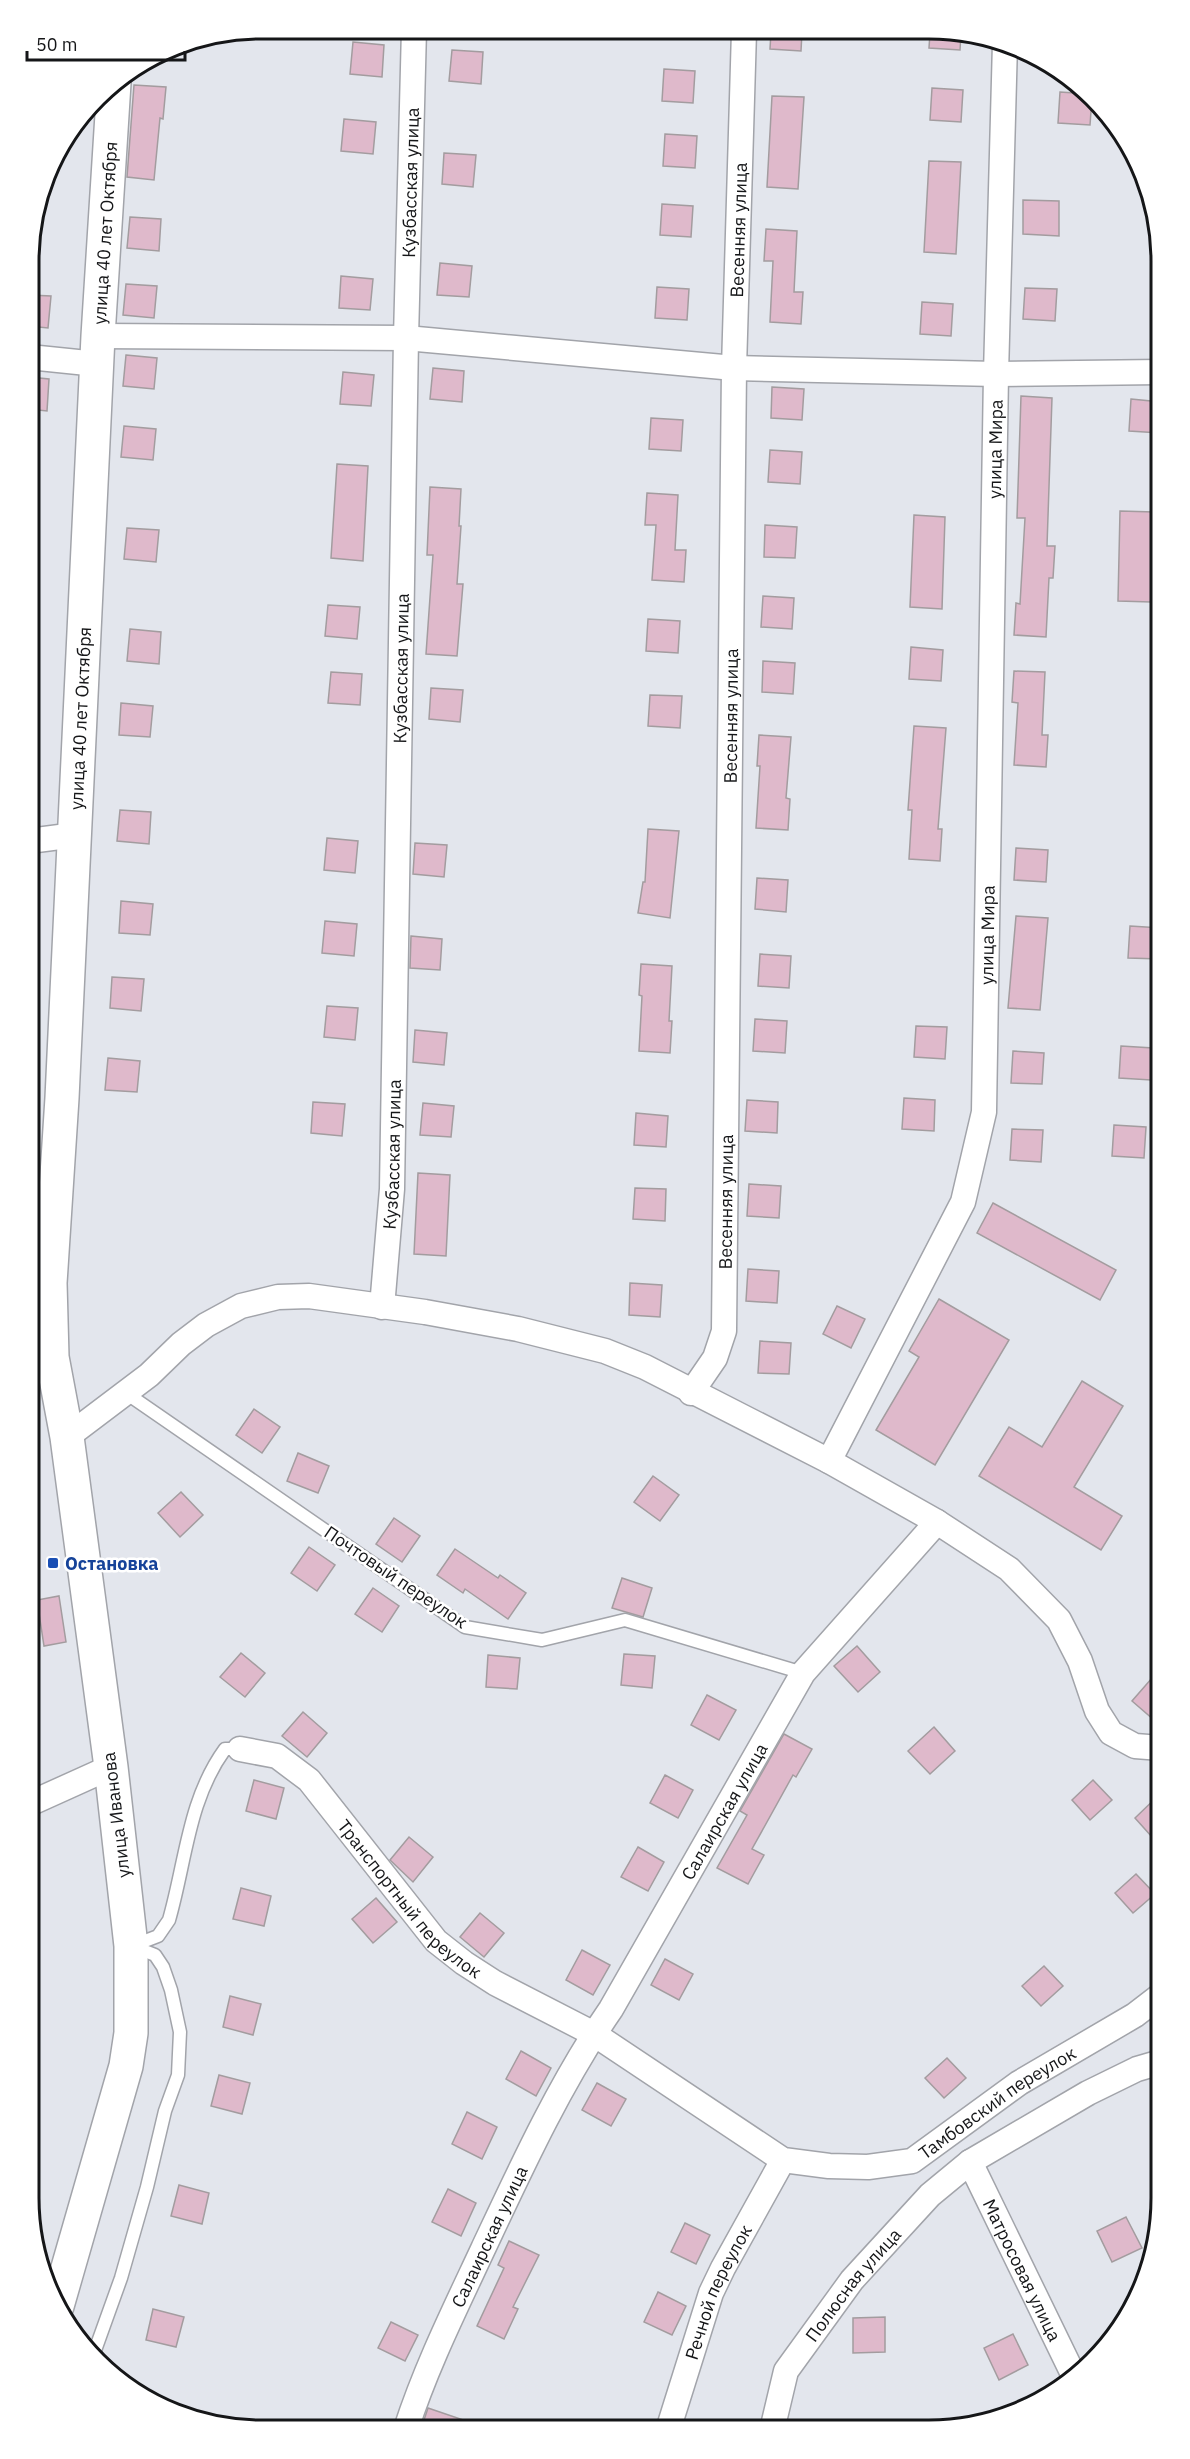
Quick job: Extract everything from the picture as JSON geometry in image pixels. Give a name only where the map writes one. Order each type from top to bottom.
[{"type":"street","name":"Кузбасская улица","points":[[382,1307],[392,1189],[406,338],[414,39]]},
{"type":"street","name":"Весенняя улица","points":[[691,1393],[716,1358],[724,1331],[734,368],[744,39]]},
{"type":"street","name":"улица Мира","points":[[829,1461],[963,1202],[984,1112],[996,374],[1005,53]]},
{"type":"street","name":"улица 40 лет Октября","points":[[40,1347],[50,1283],[62,1098],[98,350],[113,96]]},
{"type":"street","points":[[39,356],[98,350],[406,338],[734,368],[996,374]]},
{"type":"street","name":"улица Мира","points":[[996,374],[1151,372]]},
{"type":"street","points":[[39,840],[75,835]]},
{"type":"street","points":[[67,1437],[126,1394],[181,1344],[206,1325],[242,1306],[278,1297],[309,1296],[425,1312],[518,1329],[605,1351],[645,1367],[691,1393],[829,1461],[937,1522],[1009,1569],[1059,1620],[1080,1661],[1098,1711],[1111,1733],[1135,1746],[1151,1747]]},
{"type":"street","name":"улица Иванова","points":[[40,1347],[67,1437],[111,1767],[131,1946],[131,2033],[126,2066],[60,2291]]},
{"type":"street","name":"Салаирская улица","points":[[409,2420],[422,2382],[522,2166],[594,2034],[611,2009],[803,1673],[937,1522]]},
{"type":"street","name":"Транспортный переулок","points":[[240,1749],[277,1756],[309,1780],[436,1941],[495,1983],[594,2034],[783,2160]]},
{"type":"street","points":[[39,1799],[111,1767]]},
{"type":"street","name":"Тамбовский переулок","points":[[783,2160],[829,2166],[868,2167],[912,2161],[1019,2082],[1135,2015],[1151,2003]]},
{"type":"street","name":"Полюсная улица","points":[[774,2420],[786,2371],[852,2280],[930,2195],[970,2162],[1088,2093],[1137,2069],[1151,2065]]},
{"type":"street","name":"Речной переулок","points":[[671,2420],[711,2293],[783,2160]]},
{"type":"street","name":"Матросовая улица","points":[[970,2162],[1070,2369]]},
{"type":"lane","name":"Почтовый переулок","points":[[126,1394],[465,1627],[542,1640],[625,1620],[803,1673]]},
{"type":"lane","points":[[131,1946],[158,1936],[169,1920],[198,1796],[213,1765],[225,1749],[240,1749]]},
{"type":"lane","points":[[96,2347],[121,2278],[147,2187],[165,2111],[178,2076],[180,2032],[171,1990],[163,1968],[155,1955],[131,1946]]},
{"type":"building","points":[[771,39],[802,39],[801,51],[770,49]]},
{"type":"building","points":[[930,39],[961,41],[960,50],[929,48]]},
{"type":"building","points":[[353,42],[384,45],[382,77],[350,74]]},
{"type":"building","points":[[452,50],[483,52],[481,84],[449,81]]},
{"type":"building","points":[[664,69],[695,71],[693,103],[662,101]]},
{"type":"building","points":[[134,85],[166,87],[163,119],[160,118],[154,180],[127,177]]},
{"type":"building","points":[[932,88],[963,90],[961,122],[930,120]]},
{"type":"building","points":[[1060,92],[1074,93],[1091,110],[1090,125],[1058,123]]},
{"type":"building","points":[[772,96],[804,97],[798,189],[767,187]]},
{"type":"building","points":[[344,119],[376,122],[373,154],[341,151]]},
{"type":"building","points":[[665,134],[697,136],[695,168],[663,166]]},
{"type":"building","points":[[444,153],[476,155],[473,187],[442,184]]},
{"type":"building","points":[[929,161],[961,162],[956,254],[924,252]]},
{"type":"building","points":[[1023,200],[1059,201],[1059,236],[1023,234]]},
{"type":"building","points":[[662,204],[693,206],[691,237],[660,235]]},
{"type":"building","points":[[130,217],[161,219],[159,251],[127,248]]},
{"type":"building","points":[[766,229],[797,231],[794,292],[803,292],[801,324],[770,322],[773,261],[764,261]]},
{"type":"building","points":[[440,263],[472,266],[469,297],[437,295]]},
{"type":"building","points":[[341,276],[373,279],[370,310],[339,308]]},
{"type":"building","points":[[126,284],[157,286],[154,318],[123,315]]},
{"type":"building","points":[[657,287],[689,289],[687,320],[655,318]]},
{"type":"building","points":[[1025,288],[1057,289],[1055,321],[1023,319]]},
{"type":"building","points":[[39,295],[51,296],[48,328],[39,327]]},
{"type":"building","points":[[922,302],[953,304],[951,336],[920,334]]},
{"type":"building","points":[[126,355],[157,358],[154,389],[123,386]]},
{"type":"building","points":[[433,368],[464,371],[462,402],[430,399]]},
{"type":"building","points":[[343,372],[374,375],[371,406],[340,404]]},
{"type":"building","points":[[39,378],[49,379],[47,411],[39,410]]},
{"type":"building","points":[[772,387],[804,389],[802,420],[771,418]]},
{"type":"building","points":[[1021,396],[1052,398],[1047,546],[1055,546],[1053,578],[1049,578],[1046,637],[1014,635],[1016,603],[1020,604],[1025,518],[1017,518]]},
{"type":"building","points":[[1131,399],[1151,401],[1151,432],[1129,431]]},
{"type":"building","points":[[651,418],[683,420],[681,451],[649,449]]},
{"type":"building","points":[[124,426],[156,429],[153,460],[121,457]]},
{"type":"building","points":[[770,450],[802,452],[800,484],[768,482]]},
{"type":"building","points":[[337,464],[368,466],[363,561],[331,558]]},
{"type":"building","points":[[430,487],[461,489],[457,584],[463,584],[457,656],[426,654],[433,555],[427,555]]},
{"type":"building","points":[[647,493],[678,495],[675,550],[686,550],[684,582],[652,580],[656,525],[645,525]]},
{"type":"building","points":[[1120,511],[1151,512],[1151,602],[1118,601]]},
{"type":"building","points":[[914,515],[945,517],[942,609],[910,607]]},
{"type":"building","points":[[765,525],[797,527],[795,558],[764,557]]},
{"type":"building","points":[[127,528],[159,530],[156,562],[124,559]]},
{"type":"building","points":[[763,596],[794,598],[792,629],[761,627]]},
{"type":"building","points":[[328,605],[360,607],[357,639],[325,636]]},
{"type":"building","points":[[648,619],[680,621],[678,653],[646,651]]},
{"type":"building","points":[[130,629],[161,632],[159,664],[127,661]]},
{"type":"building","points":[[911,647],[943,650],[941,681],[909,679]]},
{"type":"building","points":[[763,661],[795,663],[793,694],[762,692]]},
{"type":"building","points":[[1014,671],[1045,672],[1042,735],[1048,735],[1046,767],[1014,765],[1018,703],[1012,702]]},
{"type":"building","points":[[331,672],[362,674],[360,705],[328,703]]},
{"type":"building","points":[[431,688],[463,690],[460,722],[429,719]]},
{"type":"building","points":[[650,695],[682,696],[680,728],[648,726]]},
{"type":"building","points":[[121,703],[153,706],[150,737],[119,735]]},
{"type":"building","points":[[914,726],[946,728],[938,829],[942,829],[940,861],[909,859],[912,810],[908,810]]},
{"type":"building","points":[[759,735],[791,737],[786,798],[790,799],[788,830],[756,828],[760,766],[757,766]]},
{"type":"building","points":[[120,810],[151,812],[149,844],[117,841]]},
{"type":"building","points":[[648,829],[679,831],[670,918],[638,913],[643,882],[645,882]]},
{"type":"building","points":[[327,838],[358,841],[355,873],[324,870]]},
{"type":"building","points":[[415,843],[447,845],[444,877],[413,874]]},
{"type":"building","points":[[1016,848],[1048,850],[1046,882],[1014,880]]},
{"type":"building","points":[[757,878],[788,880],[786,912],[755,909]]},
{"type":"building","points":[[121,901],[153,904],[150,935],[119,933]]},
{"type":"building","points":[[1016,916],[1048,918],[1040,1010],[1008,1008]]},
{"type":"building","points":[[325,921],[357,924],[354,956],[322,953]]},
{"type":"building","points":[[1130,926],[1151,927],[1151,959],[1128,958]]},
{"type":"building","points":[[411,936],[442,939],[440,970],[410,968]]},
{"type":"building","points":[[760,954],[791,956],[789,988],[758,986]]},
{"type":"building","points":[[641,964],[672,966],[670,1053],[639,1051]]},
{"type":"building","points":[[112,977],[144,979],[141,1011],[110,1008]]},
{"type":"building","points":[[327,1006],[358,1008],[355,1040],[324,1037]]},
{"type":"building","points":[[755,1019],[787,1021],[785,1053],[753,1051]]},
{"type":"building","points":[[916,1026],[947,1027],[945,1059],[914,1057]]},
{"type":"building","points":[[415,1030],[447,1033],[444,1065],[413,1062]]},
{"type":"building","points":[[1121,1046],[1151,1048],[1151,1080],[1119,1078]]},
{"type":"building","points":[[1013,1051],[1044,1053],[1042,1084],[1011,1083]]},
{"type":"building","points":[[108,1058],[140,1061],[137,1092],[105,1090]]},
{"type":"building","points":[[904,1098],[935,1100],[934,1131],[902,1129]]},
{"type":"building","points":[[747,1100],[778,1102],[777,1133],[745,1131]]},
{"type":"building","points":[[313,1102],[345,1104],[342,1136],[311,1133]]},
{"type":"building","points":[[423,1103],[454,1106],[451,1137],[420,1135]]},
{"type":"building","points":[[636,1113],[668,1116],[666,1147],[634,1145]]},
{"type":"building","points":[[1114,1125],[1146,1127],[1144,1158],[1112,1156]]},
{"type":"building","points":[[1012,1129],[1043,1130],[1041,1162],[1010,1160]]},
{"type":"building","points":[[418,1173],[450,1175],[446,1256],[414,1254]]},
{"type":"building","points":[[749,1184],[781,1186],[779,1218],[747,1216]]},
{"type":"building","points":[[635,1188],[666,1189],[665,1221],[633,1219]]},
{"type":"building","points":[[993,1203],[1116,1270],[1100,1300],[977,1233]]},
{"type":"building","points":[[748,1269],[779,1271],[777,1303],[746,1301]]},
{"type":"building","points":[[630,1283],[662,1285],[660,1317],[629,1315]]},
{"type":"building","points":[[939,1299],[1009,1340],[935,1465],[876,1430],[919,1357],[909,1351]]},
{"type":"building","points":[[837,1306],[865,1319],[851,1348],[823,1334]]},
{"type":"building","points":[[760,1341],[791,1343],[789,1374],[758,1373]]},
{"type":"building","points":[[1082,1381],[1123,1406],[1074,1487],[1122,1516],[1101,1550],[979,1476],[1009,1427],[1042,1447]]},
{"type":"building","points":[[254,1409],[280,1427],[262,1453],[236,1435]]},
{"type":"building","points":[[298,1453],[329,1466],[318,1493],[287,1481]]},
{"type":"building","points":[[653,1476],[679,1495],[660,1521],[634,1502]]},
{"type":"building","points":[[181,1492],[203,1515],[180,1537],[158,1513]]},
{"type":"building","points":[[394,1518],[420,1536],[402,1562],[376,1544]]},
{"type":"building","points":[[309,1547],[335,1565],[317,1591],[291,1573]]},
{"type":"building","points":[[455,1549],[498,1578],[500,1575],[526,1593],[508,1619],[465,1589],[463,1593],[437,1575]]},
{"type":"building","points":[[622,1578],[652,1588],[643,1617],[612,1608]]},
{"type":"building","points":[[373,1588],[399,1606],[382,1632],[355,1614]]},
{"type":"building","points":[[59,1596],[66,1642],[44,1646],[39,1600]]},
{"type":"building","points":[[857,1646],[880,1672],[858,1692],[834,1666]]},
{"type":"building","points":[[241,1653],[265,1673],[245,1697],[220,1677]]},
{"type":"building","points":[[624,1654],[655,1656],[652,1688],[621,1685]]},
{"type":"building","points":[[488,1655],[520,1658],[517,1689],[486,1687]]},
{"type":"building","points":[[1151,1679],[1151,1717],[1132,1701]]},
{"type":"building","points":[[707,1695],[736,1710],[719,1740],[691,1725]]},
{"type":"building","points":[[303,1712],[327,1733],[307,1757],[282,1736]]},
{"type":"building","points":[[934,1727],[955,1751],[930,1774],[908,1751]]},
{"type":"building","points":[[784,1734],[812,1749],[796,1777],[793,1775],[752,1849],[764,1855],[748,1884],[717,1868],[747,1815],[740,1811]]},
{"type":"building","points":[[665,1775],[693,1790],[678,1818],[650,1803]]},
{"type":"building","points":[[254,1780],[284,1788],[276,1819],[246,1811]]},
{"type":"building","points":[[1093,1780],[1112,1800],[1090,1820],[1072,1800]]},
{"type":"building","points":[[1151,1803],[1151,1836],[1135,1818]]},
{"type":"building","points":[[409,1837],[433,1857],[413,1882],[390,1860]]},
{"type":"building","points":[[638,1847],[664,1862],[648,1891],[621,1877]]},
{"type":"building","points":[[1136,1874],[1151,1890],[1151,1897],[1133,1913],[1115,1893]]},
{"type":"building","points":[[241,1888],[271,1896],[264,1926],[233,1919]]},
{"type":"building","points":[[376,1898],[397,1922],[373,1943],[352,1919]]},
{"type":"building","points":[[480,1913],[504,1933],[484,1957],[460,1937]]},
{"type":"building","points":[[582,1950],[610,1965],[593,1995],[566,1980]]},
{"type":"building","points":[[665,1959],[693,1974],[679,2000],[651,1985]]},
{"type":"building","points":[[1044,1966],[1063,1986],[1041,2006],[1022,1986]]},
{"type":"building","points":[[230,1996],[261,2004],[253,2035],[223,2027]]},
{"type":"building","points":[[521,2051],[551,2068],[536,2096],[506,2079]]},
{"type":"building","points":[[947,2058],[966,2078],[944,2098],[925,2078]]},
{"type":"building","points":[[219,2075],[250,2083],[242,2114],[211,2106]]},
{"type":"building","points":[[597,2083],[626,2099],[611,2126],[582,2110]]},
{"type":"building","points":[[467,2112],[497,2127],[482,2159],[452,2144]]},
{"type":"building","points":[[179,2185],[209,2193],[202,2224],[171,2216]]},
{"type":"building","points":[[448,2189],[476,2203],[461,2236],[432,2222]]},
{"type":"building","points":[[1126,2217],[1142,2248],[1112,2262],[1097,2231]]},
{"type":"building","points":[[685,2223],[710,2235],[696,2264],[671,2252]]},
{"type":"building","points":[[509,2241],[539,2255],[513,2307],[518,2309],[504,2339],[477,2326],[504,2268],[498,2265]]},
{"type":"building","points":[[658,2292],[686,2306],[672,2335],[644,2322]]},
{"type":"building","points":[[153,2309],[184,2317],[176,2347],[146,2340]]},
{"type":"building","points":[[885,2317],[885,2352],[853,2353],[853,2318]]},
{"type":"building","points":[[391,2322],[418,2335],[405,2361],[378,2348]]},
{"type":"building","points":[[1013,2334],[1028,2365],[999,2380],[984,2348]]},
{"type":"building","points":[[428,2408],[463,2420],[424,2420]]},
{"type":"place","name":"Остановка","points":[[53,1563]]}]
